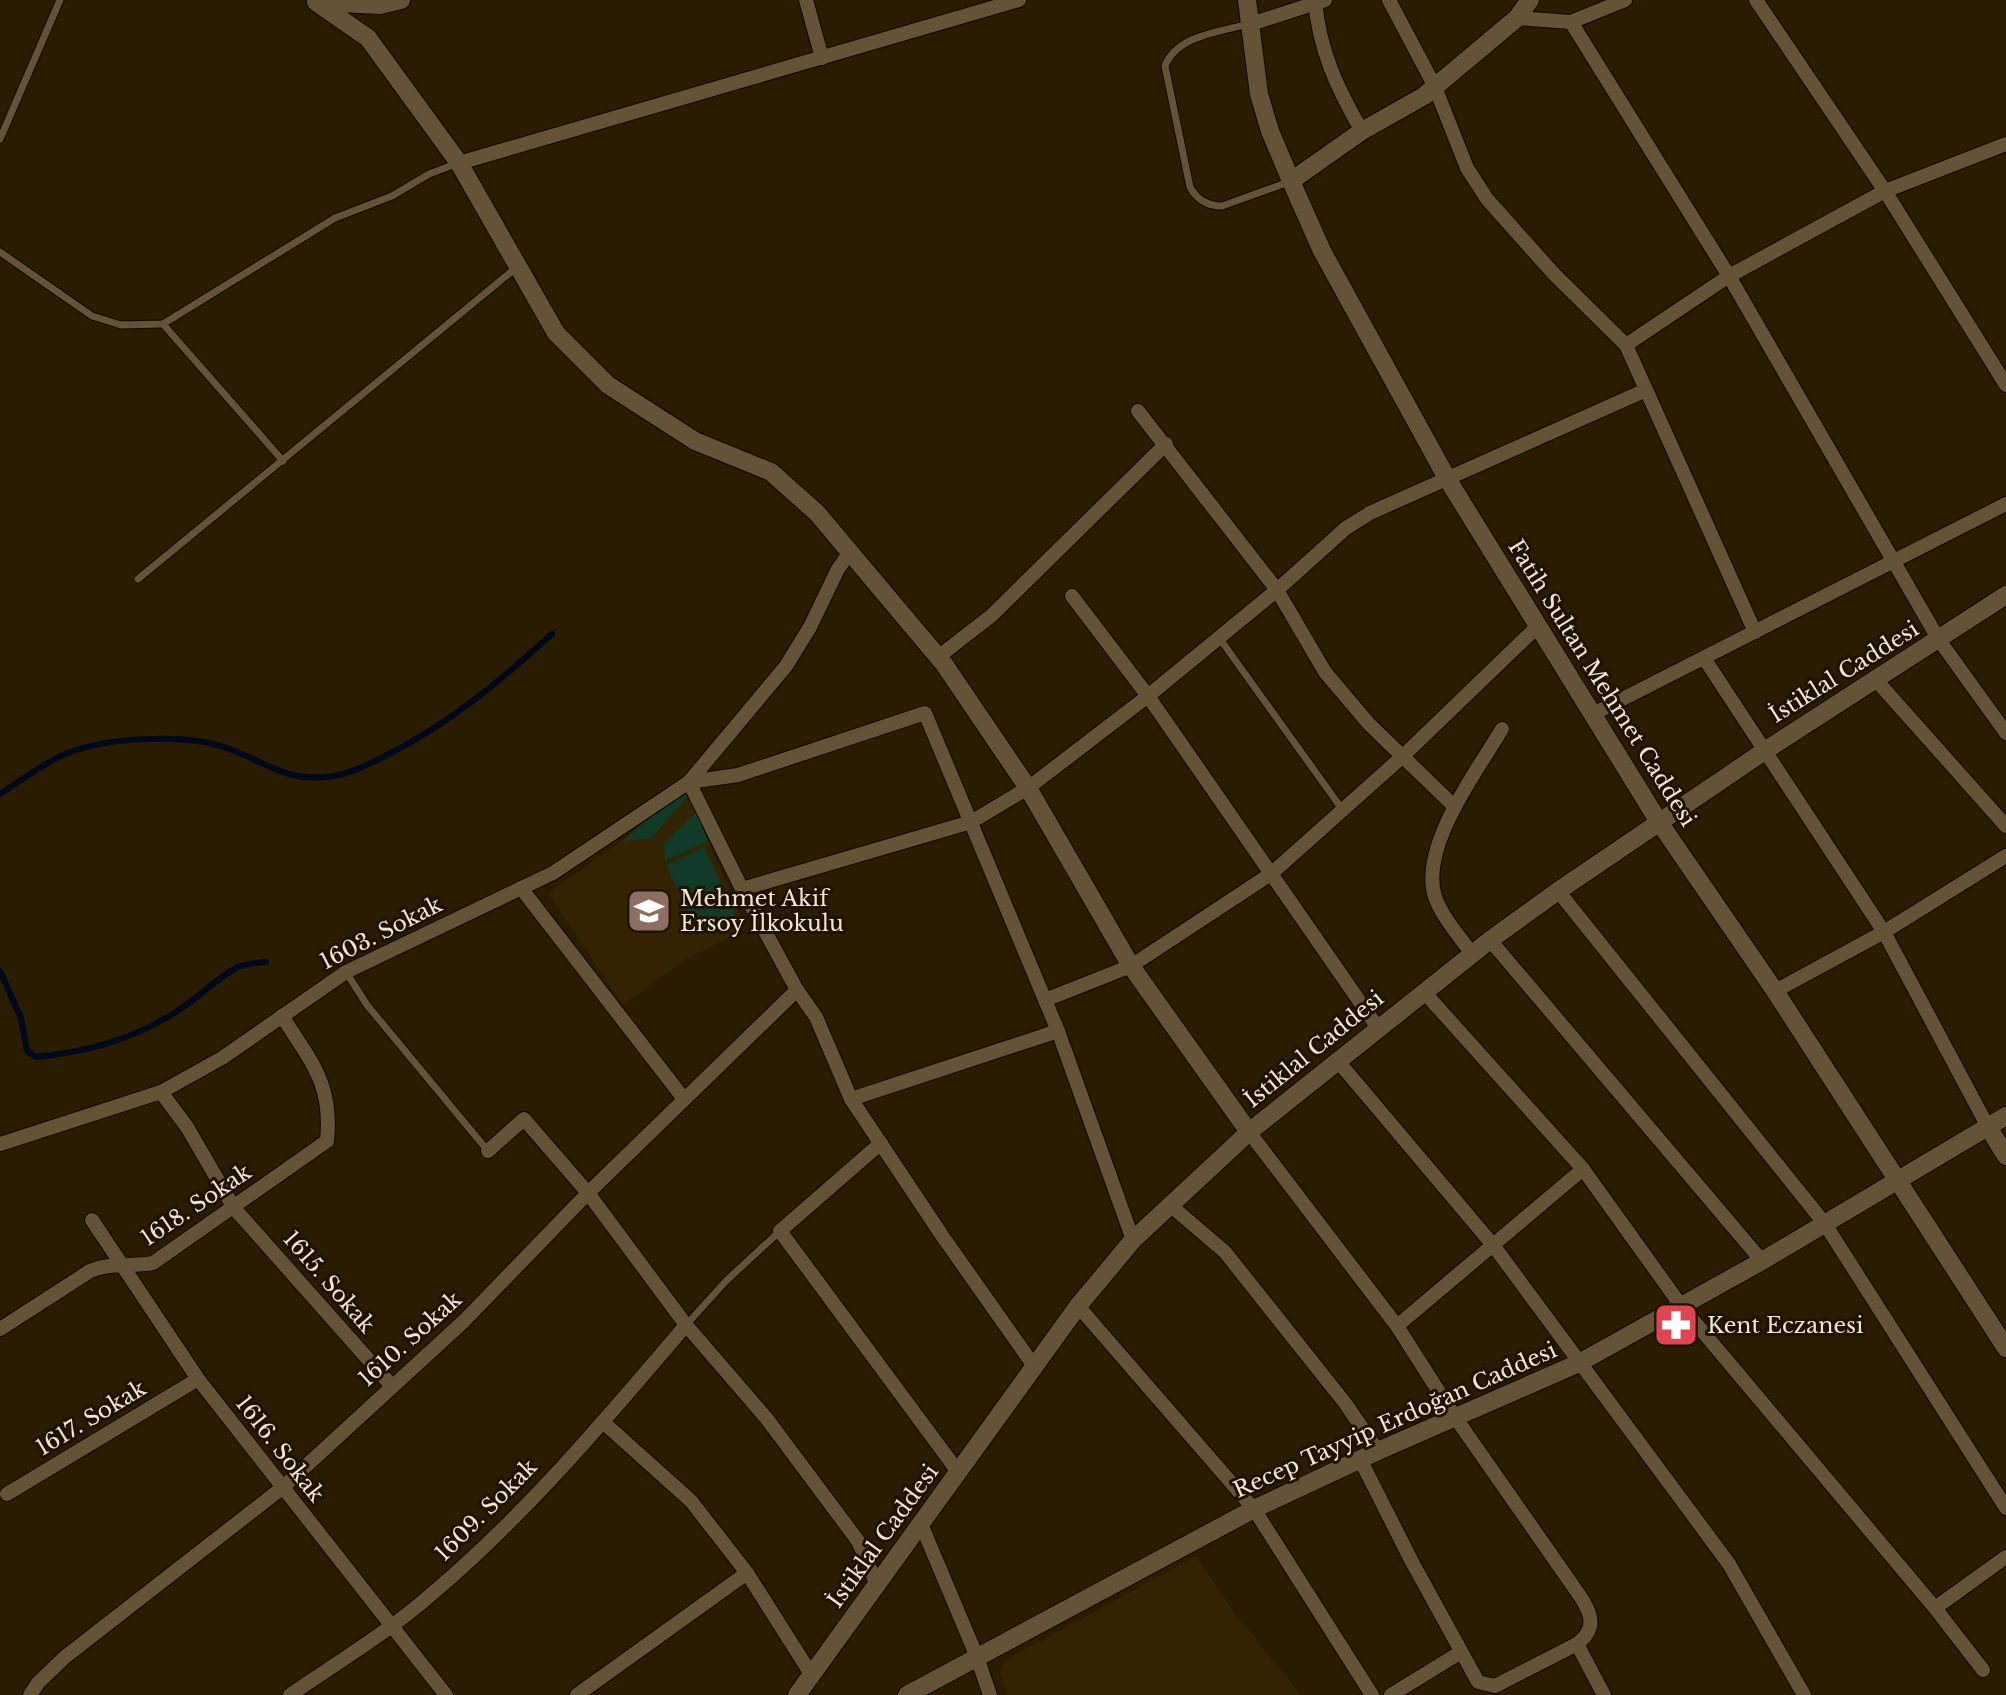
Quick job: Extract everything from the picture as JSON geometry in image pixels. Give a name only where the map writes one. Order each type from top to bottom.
[{"type":"street","points":[[312,1],[380,3],[401,0]]},
{"type":"street","points":[[806,0],[822,58]]},
{"type":"street","points":[[459,163],[1019,0]]},
{"type":"street","name":"Fatih Sultan Mehmet Caddesi","points":[[1247,0],[1259,94],[1270,131],[1322,251],[1448,480],[1659,822],[1775,991],[2006,1348]]},
{"type":"street","points":[[1389,0],[1435,87],[1467,168],[1487,199],[1554,274],[1626,345],[1755,632]]},
{"type":"street","points":[[1291,181],[1362,131],[1435,87],[1517,18],[1530,0]]},
{"type":"street","points":[[1517,18],[1571,22],[1625,0]]},
{"type":"street","points":[[1756,0],[1885,191],[2006,385]]},
{"type":"street","points":[[312,1],[368,38],[459,163],[556,333],[608,385],[695,441],[771,472],[817,513],[938,657],[1028,788],[1131,966],[1249,1132],[1397,1326],[1455,1417],[1591,1613],[1589,1631],[1577,1644],[1495,1686],[1478,1682],[1360,1459]]},
{"type":"street","points":[[1251,24],[1318,1],[1323,52],[1362,131]]},
{"type":"street","points":[[1571,22],[1729,276],[1939,640],[2006,733]]},
{"type":"street","points":[[1626,345],[1729,276],[1885,191],[2006,144]]},
{"type":"street","points":[[742,889],[971,822],[1028,788],[1148,696],[1220,639],[1346,528],[1370,513],[1646,390]]},
{"type":"street","points":[[1138,411],[1277,590],[1325,672],[1369,724],[1455,807]]},
{"type":"street","points":[[938,657],[991,616],[1166,444]]},
{"type":"street","points":[[1593,714],[2006,504]]},
{"type":"street","points":[[689,782],[786,666],[850,552]]},
{"type":"street","name":"İstiklal Caddesi","points":[[797,1695],[1078,1306],[1133,1240],[1249,1132],[1472,954],[1558,891],[1763,752],[2006,595]]},
{"type":"street","points":[[1072,596],[1148,696],[1378,1028]]},
{"type":"street","points":[[1045,1000],[1131,966],[1272,873],[1403,756],[1538,626]]},
{"type":"street","points":[[1704,658],[1884,932],[2006,1156]]},
{"type":"street","points":[[1876,680],[2006,826]]},
{"type":"street","points":[[689,782],[738,775],[925,713],[1058,1031],[1133,1240]]},
{"type":"street","points":[[1472,954],[1438,904],[1432,883],[1435,855],[1455,807],[1502,729]]},
{"type":"street","points":[[689,782],[742,889],[797,990],[816,1017],[851,1099],[1034,1366]]},
{"type":"street","name":"1603. Sokak","points":[[0,1144],[161,1092],[222,1058],[346,972],[576,859],[689,782]]},
{"type":"street","points":[[1775,991],[1884,932],[2006,856]]},
{"type":"street","points":[[521,888],[684,1099]]},
{"type":"street","points":[[1558,891],[1825,1224],[2006,1508]]},
{"type":"street","points":[[1490,940],[1762,1261]]},
{"type":"street","name":"1610. Sokak","points":[[30,1695],[65,1657],[282,1488],[496,1289],[588,1193],[797,990]]},
{"type":"street","points":[[1424,992],[1583,1169],[1682,1307],[1935,1608],[1983,1670]]},
{"type":"street","name":"1618. Sokak","points":[[0,1329],[90,1271],[104,1265],[153,1263],[327,1141],[327,1100],[322,1079],[282,1016]]},
{"type":"street","points":[[851,1099],[1058,1031]]},
{"type":"street","points":[[1337,1060],[1493,1245],[1729,1564],[1804,1695]]},
{"type":"street","name":"1615. Sokak","points":[[161,1092],[187,1127],[234,1208],[391,1385]]},
{"type":"street","name":"Recep Tayyip Erdoğan Caddesi","points":[[907,1695],[1254,1509],[1579,1363],[1762,1261],[2006,1116]]},
{"type":"street","points":[[488,1151],[524,1119],[588,1193],[686,1325],[767,1419],[858,1541],[877,1585]]},
{"type":"street","points":[[881,1143],[780,1231],[959,1473]]},
{"type":"street","points":[[1397,1326],[1583,1169]]},
{"type":"street","points":[[1170,1205],[1225,1252],[1345,1403],[1378,1451]]},
{"type":"street","name":"1616. Sokak","points":[[92,1220],[198,1379],[446,1695]]},
{"type":"street","points":[[1078,1306],[1254,1509],[1372,1695]]},
{"type":"street","name":"1609. Sokak","points":[[290,1695],[433,1594],[603,1422],[686,1325]]},
{"type":"street","name":"1617. Sokak","points":[[7,1494],[198,1379]]},
{"type":"street","points":[[603,1422],[691,1501],[747,1573],[811,1674]]},
{"type":"street","points":[[921,1524],[990,1695]]},
{"type":"street","points":[[1935,1608],[2006,1557]]},
{"type":"street","points":[[577,1695],[747,1573]]},
{"type":"street","points":[[1577,1644],[1604,1695]]},
{"type":"street","points":[[1391,1695],[1461,1652]]},
{"type":"lane","points":[[0,139],[60,0]]},
{"type":"lane","points":[[1251,24],[1185,42],[1174,51],[1165,66],[1190,187],[1200,200],[1222,206],[1291,181]]},
{"type":"lane","points":[[0,252],[92,316],[121,325],[163,324],[335,218],[392,196],[429,174],[459,163]]},
{"type":"lane","points":[[138,579],[519,266]]},
{"type":"lane","points":[[163,324],[283,461]]},
{"type":"lane","points":[[1220,639],[1343,810]]},
{"type":"lane","points":[[346,972],[367,1005],[488,1151]]},
{"type":"lane","points":[[686,1325],[726,1281],[780,1231]]},
{"type":"shaded area","name":"Mehmet Akif Ersoy İlkokulu","points":[[685,787],[746,929],[685,960],[623,1005],[548,893],[622,841]]},
{"type":"shaded area","points":[[1196,1556],[1236,1615],[1301,1695],[1007,1695],[1000,1673],[1006,1660]]},
{"type":"green space","points":[[685,787],[689,796],[651,838],[622,841]]},
{"type":"green space","points":[[696,812],[708,841],[665,861],[664,843]]},
{"type":"green space","points":[[704,847],[737,919],[700,936],[666,865]]},
{"type":"waterway","points":[[0,794],[68,753],[104,743],[146,739],[188,740],[224,747],[276,770],[302,777],[347,773],[408,744],[452,716],[552,634]]},
{"type":"waterway","points":[[0,971],[21,1018],[27,1051],[36,1057],[89,1048],[139,1032],[179,1010],[236,968],[266,962]]},
{"type":"place","name":"Mehmet Akif Ersoy İlkokulu","points":[[649,911]]},
{"type":"place","name":"Kent Eczanesi","points":[[1676,1325]]}]
